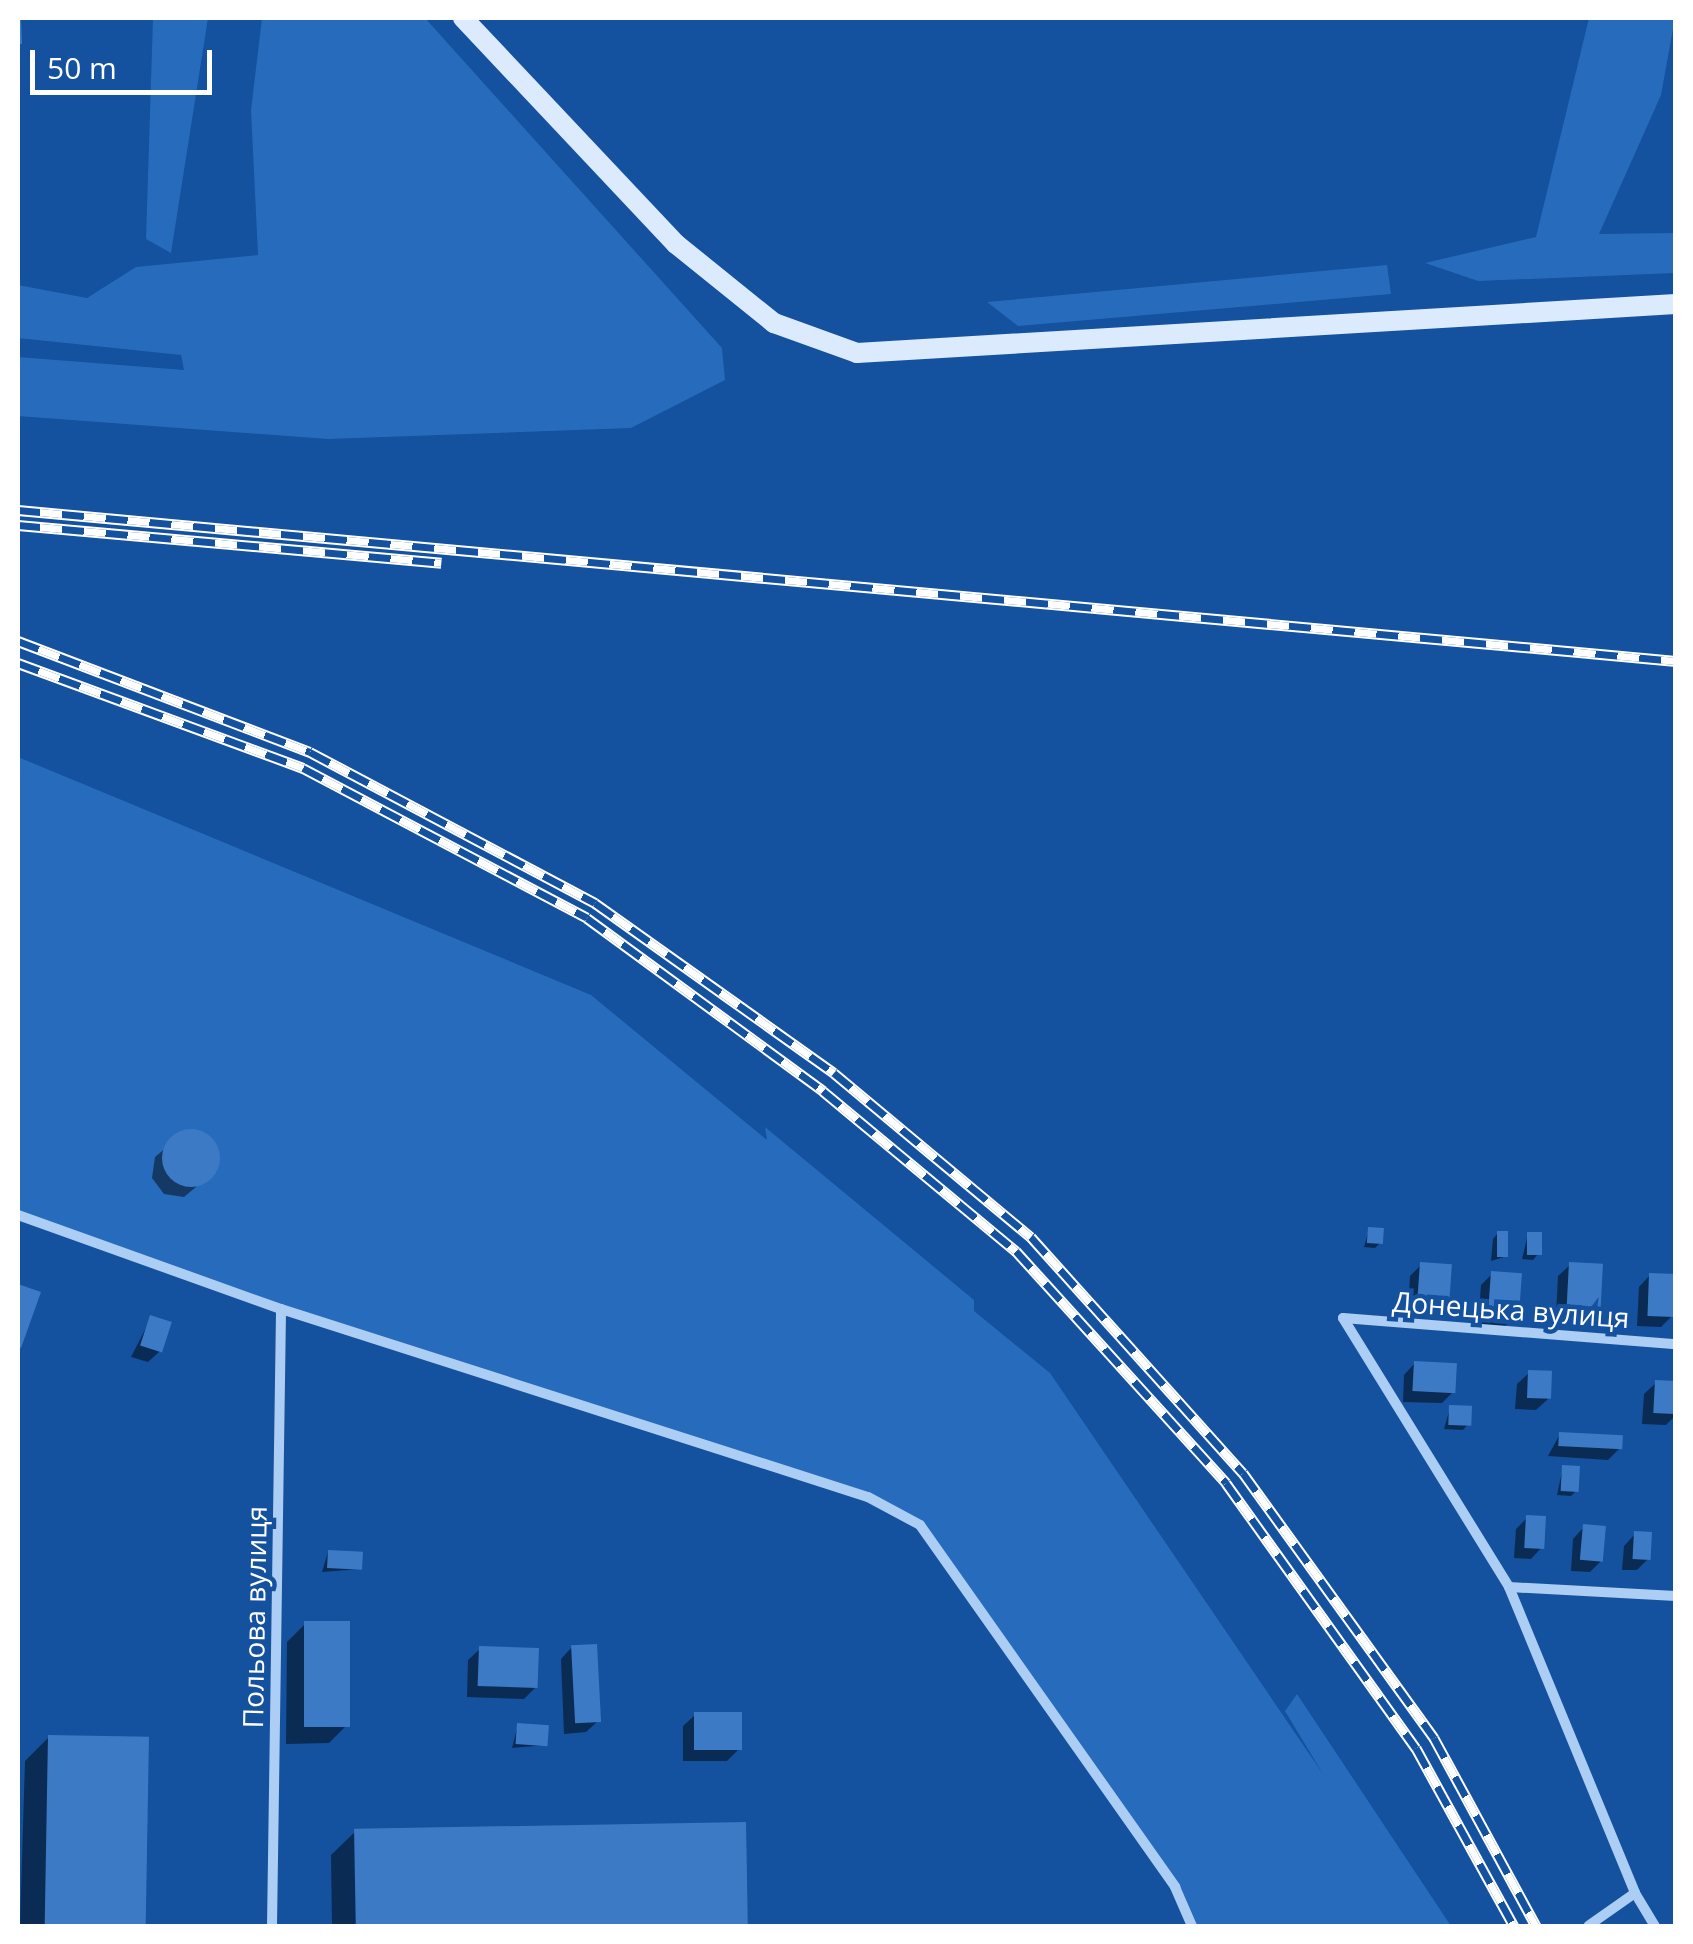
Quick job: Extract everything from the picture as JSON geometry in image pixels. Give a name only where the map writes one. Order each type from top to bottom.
[{"type":"main road","points":[[463,18],[676,244],[774,324],[857,354],[1676,304]]},
{"type":"street","points":[[18,1214],[281,1309],[868,1498],[920,1525],[1175,1888],[1192,1926]]},
{"type":"street","name":"Польова вулиця","points":[[272,1926],[281,1309]]},
{"type":"street","name":"Донецька вулиця","points":[[1509,1586],[1343,1318],[1676,1344]]},
{"type":"street","points":[[1655,1926],[1635,1893],[1509,1586],[1676,1596]]},
{"type":"street","points":[[1588,1926],[1635,1893]]},
{"type":"shaded area","points":[[153,18],[208,18],[171,253],[146,239]]},
{"type":"shaded area","points":[[262,18],[425,18],[722,348],[725,380],[631,428],[328,439],[18,416],[18,357],[184,370],[181,355],[18,338],[18,285],[87,298],[136,267],[258,255],[251,110]]},
{"type":"shaded area","points":[[1589,18],[1675,18],[1661,95],[1599,234],[1675,233],[1675,273],[1478,281],[1425,263],[1536,237]]},
{"type":"shaded area","points":[[1387,265],[1391,294],[1018,326],[987,302]]},
{"type":"shaded area","points":[[18,757],[591,995],[767,1140],[765,1127],[974,1300],[974,1311],[1050,1373],[1323,1774],[1285,1711],[1297,1694],[1451,1926],[1192,1926],[1175,1887],[920,1525],[868,1498],[281,1309],[18,1215]]},
{"type":"building","points":[[21,18],[22,44],[18,44]]},
{"type":"building","points":[[191,1129],[212,1137],[220,1158],[212,1179],[191,1187],[170,1179],[162,1158],[170,1137]]},
{"type":"building","points":[[1368,1227],[1384,1228],[1383,1244],[1367,1243]]},
{"type":"building","points":[[1497,1231],[1508,1231],[1508,1257],[1497,1257]]},
{"type":"building","points":[[1527,1232],[1542,1232],[1542,1255],[1527,1255]]},
{"type":"building","points":[[1420,1262],[1452,1264],[1449,1301],[1417,1299]]},
{"type":"building","points":[[1569,1262],[1603,1264],[1601,1308],[1567,1306]]},
{"type":"building","points":[[1491,1271],[1522,1273],[1519,1316],[1488,1314]]},
{"type":"building","points":[[1649,1273],[1676,1274],[1674,1317],[1647,1316]]},
{"type":"building","points":[[18,1284],[41,1292],[21,1348],[18,1346]]},
{"type":"building","points":[[150,1315],[172,1322],[162,1353],[140,1345]]},
{"type":"building","points":[[1414,1361],[1457,1363],[1455,1393],[1412,1391]]},
{"type":"building","points":[[1528,1370],[1552,1371],[1551,1399],[1527,1398]]},
{"type":"building","points":[[1655,1380],[1676,1381],[1674,1414],[1653,1413]]},
{"type":"building","points":[[1449,1405],[1472,1406],[1471,1426],[1448,1425]]},
{"type":"building","points":[[1559,1432],[1623,1435],[1622,1449],[1558,1446]]},
{"type":"building","points":[[1562,1465],[1580,1466],[1579,1492],[1561,1491]]},
{"type":"building","points":[[1526,1515],[1546,1516],[1544,1549],[1524,1548]]},
{"type":"building","points":[[1583,1524],[1606,1526],[1603,1562],[1580,1560]]},
{"type":"building","points":[[1634,1531],[1652,1532],[1651,1560],[1633,1559]]},
{"type":"building","points":[[328,1550],[363,1552],[362,1570],[327,1568]]},
{"type":"building","points":[[304,1621],[350,1621],[350,1727],[304,1727]]},
{"type":"building","points":[[597,1644],[601,1722],[575,1723],[571,1645]]},
{"type":"building","points":[[479,1646],[539,1648],[538,1688],[478,1686]]},
{"type":"building","points":[[694,1712],[742,1712],[742,1750],[694,1750]]},
{"type":"building","points":[[517,1723],[549,1725],[547,1746],[516,1744]]},
{"type":"building","points":[[48,1735],[149,1737],[146,1926],[45,1926]]},
{"type":"building","points":[[746,1822],[748,1926],[356,1926],[354,1829]]},
{"type":"railway","points":[[18,510],[1676,661]]},
{"type":"railway","points":[[18,525],[441,563]]},
{"type":"railway","points":[[18,641],[310,752],[595,903],[834,1073],[1031,1237],[1243,1473],[1434,1738],[1536,1926]]},
{"type":"railway","points":[[18,663],[303,768],[587,918],[823,1091],[1016,1251],[1226,1483],[1416,1748],[1514,1926]]}]
